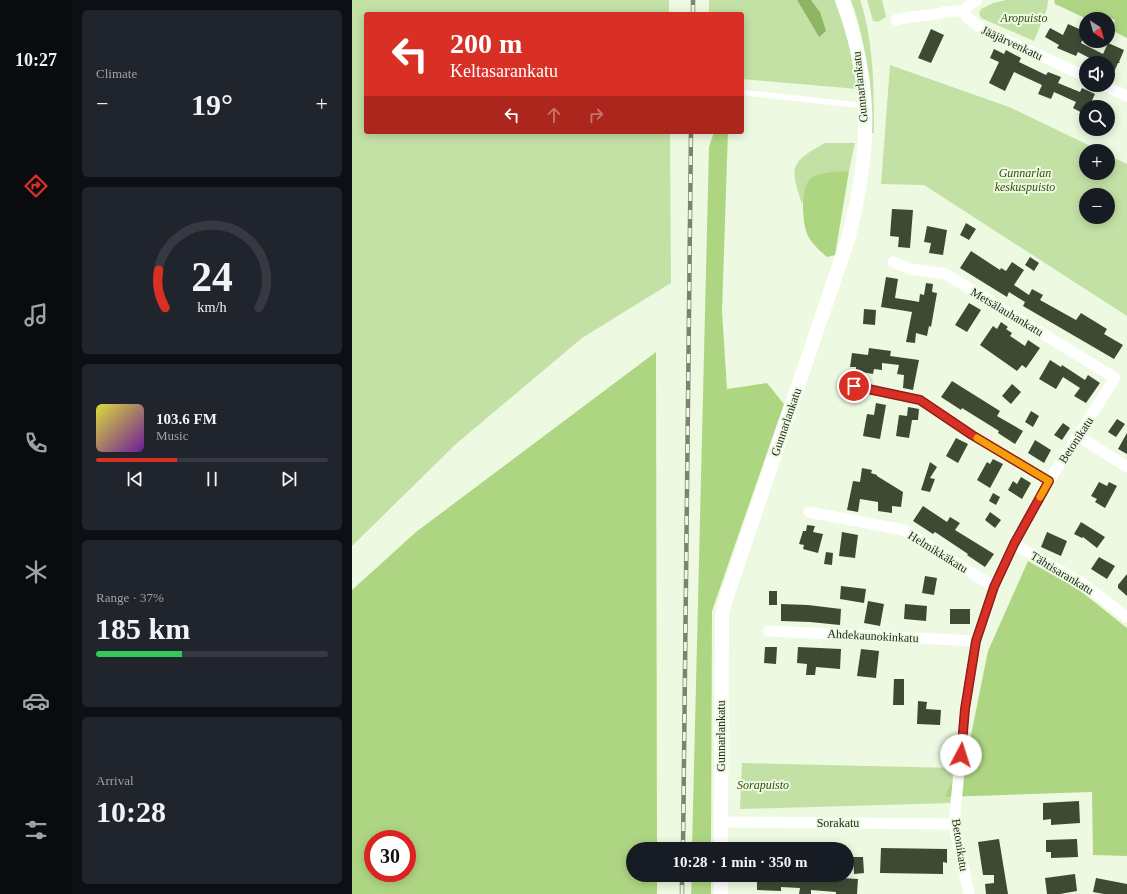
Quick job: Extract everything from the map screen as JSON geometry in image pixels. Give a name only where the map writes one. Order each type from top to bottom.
[{"type":"street","name":"Gunnarlankatu","points":[[721,842],[722,616],[728,594],[849,236],[858,199],[864,137],[865,106],[861,69],[852,27],[842,0]]},
{"type":"street","points":[[896,20],[953,10],[965,10],[967,6],[976,0]]},
{"type":"street","name":"Jääjärvenkatu","points":[[965,10],[971,21],[990,34],[1079,74]]},
{"type":"street","points":[[1115,90],[1127,96]]},
{"type":"street","name":"Metsälauhankatu","points":[[894,262],[910,269],[946,274],[1115,378]]},
{"type":"street","name":"Betonikatu","points":[[969,894],[954,824],[965,709],[976,641],[994,587],[1014,544],[1049,481],[1115,378]]},
{"type":"street","points":[[854,386],[920,400],[972,435],[1049,481]]},
{"type":"street","points":[[1078,436],[1127,467]]},
{"type":"street","name":"Helmikkäkatu","points":[[809,512],[904,530],[994,587]]},
{"type":"street","name":"Tähtisarankatu","points":[[1014,544],[1082,583],[1127,617]]},
{"type":"street","name":"Ahdekaunokinkatu","points":[[769,631],[976,641]]},
{"type":"street","name":"Sorakatu","points":[[721,822],[954,824]]},
{"type":"street","points":[[721,882],[721,894]]},
{"type":"lane","points":[[748,93],[865,106]]},
{"type":"green space","points":[[352,0],[669,0],[669,12],[364,12],[364,134],[670,134],[671,283],[582,338],[456,444],[352,546]]},
{"type":"green space","points":[[709,0],[797,0],[819,37],[820,12],[811,0],[835,0],[847,31],[857,89],[744,79],[744,12],[709,12]]},
{"type":"green space","points":[[851,0],[860,0],[865,16],[871,49],[874,133],[871,133],[867,66],[861,33]]},
{"type":"green space","points":[[867,0],[882,0],[886,17],[878,22],[873,21]]},
{"type":"green space","name":"Aropuisto","points":[[1006,0],[1048,0],[1047,9],[1034,41],[981,18],[979,13],[981,9],[993,3]]},
{"type":"green space","name":"Gunnarlan keskuspuisto","points":[[890,65],[1009,107],[1086,144],[1079,144],[1079,180],[1115,180],[1115,158],[1127,164],[1127,316],[924,185],[881,184]]},
{"type":"green space","points":[[825,143],[855,143],[849,171],[819,174],[806,188],[802,204],[795,182],[796,167],[799,161],[805,156]]},
{"type":"green space","name":"Sorapuisto","points":[[742,763],[955,768],[952,803],[740,809]]},
{"type":"shaded area","points":[[797,0],[811,0],[820,12],[826,31],[819,37]]},
{"type":"shaded area","points":[[1054,0],[1127,0],[1127,38],[1115,32],[1115,12],[1079,12],[1079,15],[1055,4]]},
{"type":"shaded area","points":[[713,134],[728,134],[722,311],[727,389],[767,383],[784,404],[712,611],[711,842],[692,842],[709,147]]},
{"type":"shaded area","points":[[849,171],[835,255],[827,257],[812,242],[806,231],[803,215],[803,198],[805,190],[810,179],[814,176],[829,172]]},
{"type":"shaded area","points":[[656,352],[657,842],[626,842],[626,882],[657,882],[657,894],[352,894],[352,590],[416,532]]},
{"type":"shaded area","points":[[1028,561],[1078,589],[1127,628],[1127,856],[1093,855],[1092,792],[945,797],[970,740],[988,651]]},
{"type":"shaded area","points":[[692,882],[711,882],[711,894],[691,894]]},
{"type":"building","points":[[1068,24],[1079,29],[1079,48],[1091,48],[1103,54],[1106,48],[1115,48],[1115,46],[1124,50],[1119,62],[1120,63],[1118,63],[1115,70],[1115,56],[1086,56],[1078,52],[1076,56],[1057,48],[1059,45],[1045,37],[1050,28],[1063,35]]},
{"type":"building","points":[[931,29],[944,35],[931,63],[918,58]]},
{"type":"building","points":[[994,49],[1004,54],[1006,50],[1021,58],[1019,62],[1046,75],[1048,72],[1061,77],[1058,83],[1079,92],[1091,92],[1095,94],[1092,100],[1079,100],[1079,111],[1073,108],[1076,102],[1054,92],[1051,99],[1038,94],[1042,85],[1014,72],[1005,91],[989,83],[999,62],[990,58]]},
{"type":"building","points":[[892,209],[913,210],[910,248],[898,247],[899,237],[890,236]]},
{"type":"building","points":[[966,223],[976,229],[969,240],[960,235]]},
{"type":"building","points":[[927,226],[947,230],[943,255],[929,253],[931,243],[924,242]]},
{"type":"building","points":[[971,251],[1000,270],[1001,268],[1006,271],[1012,262],[1024,270],[1014,285],[1029,295],[1032,289],[1043,295],[1040,300],[1076,320],[1081,313],[1107,329],[1104,334],[1123,345],[1114,359],[1023,306],[1025,302],[1009,292],[1007,297],[960,268]]},
{"type":"building","points":[[1030,257],[1039,263],[1034,271],[1025,265]]},
{"type":"building","points":[[886,277],[898,279],[895,298],[919,302],[920,294],[924,295],[926,283],[933,284],[932,292],[937,293],[931,327],[929,326],[927,336],[916,333],[915,343],[906,342],[912,312],[881,307]]},
{"type":"building","points":[[969,303],[981,310],[967,332],[955,325]]},
{"type":"building","points":[[864,309],[876,310],[875,325],[863,324]]},
{"type":"building","points":[[1001,322],[1008,327],[1006,329],[1012,333],[1010,336],[1025,346],[1028,340],[1040,348],[1026,368],[1022,365],[1017,371],[980,345],[993,326],[997,329]]},
{"type":"building","points":[[869,348],[891,351],[890,356],[919,360],[913,390],[903,388],[904,375],[897,374],[899,365],[882,363],[882,370],[874,369],[873,374],[856,371],[856,367],[850,367],[852,353],[868,355]]},
{"type":"building","points":[[1050,360],[1061,367],[1062,365],[1085,380],[1088,375],[1100,383],[1086,403],[1074,396],[1080,388],[1063,377],[1056,389],[1039,379]]},
{"type":"building","points":[[952,381],[1000,411],[997,416],[1023,431],[1015,444],[998,433],[999,431],[941,397]]},
{"type":"building","points":[[1012,384],[1021,392],[1011,404],[1002,396]]},
{"type":"building","points":[[876,403],[886,405],[880,439],[863,436],[867,414],[874,415]]},
{"type":"building","points":[[908,407],[919,409],[918,420],[912,420],[909,438],[896,436],[899,415],[907,416]]},
{"type":"building","points":[[1031,411],[1039,416],[1033,427],[1025,422]]},
{"type":"building","points":[[1117,419],[1125,424],[1116,437],[1108,432]]},
{"type":"building","points":[[1063,423],[1070,428],[1062,440],[1054,435]]},
{"type":"building","points":[[1127,433],[1127,454],[1118,449]]},
{"type":"building","points":[[956,438],[968,444],[958,463],[946,456]]},
{"type":"building","points":[[1035,440],[1051,450],[1044,463],[1028,453]]},
{"type":"building","points":[[993,459],[1003,464],[990,488],[977,480],[987,462],[990,464]]},
{"type":"building","points":[[930,462],[937,467],[930,478],[935,479],[930,492],[921,490]]},
{"type":"building","points":[[862,468],[872,470],[871,473],[877,475],[903,492],[901,507],[892,506],[892,513],[878,511],[878,502],[860,499],[858,512],[847,510],[853,481],[860,482]]},
{"type":"building","points":[[1021,477],[1031,483],[1022,499],[1008,490],[1013,481],[1017,484]]},
{"type":"building","points":[[1099,482],[1107,486],[1109,482],[1117,486],[1105,508],[1095,502],[1097,499],[1091,496]]},
{"type":"building","points":[[993,493],[1000,497],[996,505],[989,501]]},
{"type":"building","points":[[923,506],[947,522],[950,517],[960,523],[955,530],[994,554],[985,567],[935,532],[933,534],[913,521]]},
{"type":"building","points":[[990,512],[1001,520],[995,528],[985,520]]},
{"type":"building","points":[[1081,522],[1105,537],[1097,548],[1083,537],[1082,538],[1074,534]]},
{"type":"building","points":[[807,525],[815,526],[813,532],[823,534],[818,553],[803,549],[804,545],[799,544],[803,531],[806,531]]},
{"type":"building","points":[[842,532],[858,535],[855,558],[839,556]]},
{"type":"building","points":[[1047,532],[1067,541],[1061,556],[1041,547]]},
{"type":"building","points":[[826,552],[833,553],[832,565],[824,564]]},
{"type":"building","points":[[1099,557],[1115,566],[1107,579],[1091,569]]},
{"type":"building","points":[[1127,574],[1127,596],[1118,588],[1118,585]]},
{"type":"building","points":[[925,576],[937,578],[934,595],[922,593]]},
{"type":"building","points":[[841,586],[866,589],[864,603],[840,599]]},
{"type":"building","points":[[769,591],[777,591],[777,605],[769,605]]},
{"type":"building","points":[[868,601],[884,604],[880,626],[864,623]]},
{"type":"building","points":[[781,604],[808,605],[841,609],[840,625],[781,621]]},
{"type":"building","points":[[905,604],[927,606],[926,621],[904,619]]},
{"type":"building","points":[[950,609],[970,609],[970,624],[950,624]]},
{"type":"building","points":[[765,647],[777,647],[776,664],[764,663]]},
{"type":"building","points":[[798,647],[841,649],[840,669],[816,667],[815,675],[806,675],[807,664],[797,663]]},
{"type":"building","points":[[861,649],[879,651],[876,678],[857,676]]},
{"type":"building","points":[[894,679],[904,679],[904,705],[893,705]]},
{"type":"building","points":[[918,701],[927,702],[926,709],[941,710],[940,725],[917,724]]},
{"type":"building","points":[[1079,801],[1080,823],[1051,825],[1051,819],[1043,820],[1043,803]]},
{"type":"building","points":[[999,839],[1008,894],[986,894],[985,884],[994,883],[994,875],[983,875],[978,842]]},
{"type":"building","points":[[1077,839],[1078,857],[1051,858],[1051,852],[1046,852],[1046,840]]},
{"type":"building","points":[[881,848],[947,849],[947,863],[943,862],[943,874],[880,873]]},
{"type":"building","points":[[854,857],[863,857],[864,873],[854,874]]},
{"type":"building","points":[[1075,874],[1077,891],[1060,894],[1047,894],[1045,878]]},
{"type":"building","points":[[1096,878],[1127,884],[1127,894],[1104,894],[1093,892]]},
{"type":"building","points":[[854,879],[858,879],[857,894],[836,894],[836,892],[811,890],[811,894],[799,894],[800,888],[781,887],[781,891],[757,890],[757,882],[854,882]]},
{"type":"railway","points":[[693,0],[693,12]]},
{"type":"railway","points":[[683,842],[691,134]]},
{"type":"railway","points":[[682,882],[682,894]]},
{"type":"slow traffic","points":[[977,438],[1049,481],[1040,497]]},
{"type":"route","points":[[854,386],[920,400],[972,435],[1049,481],[1014,544],[994,587],[976,641],[965,709],[961,755]]}]
